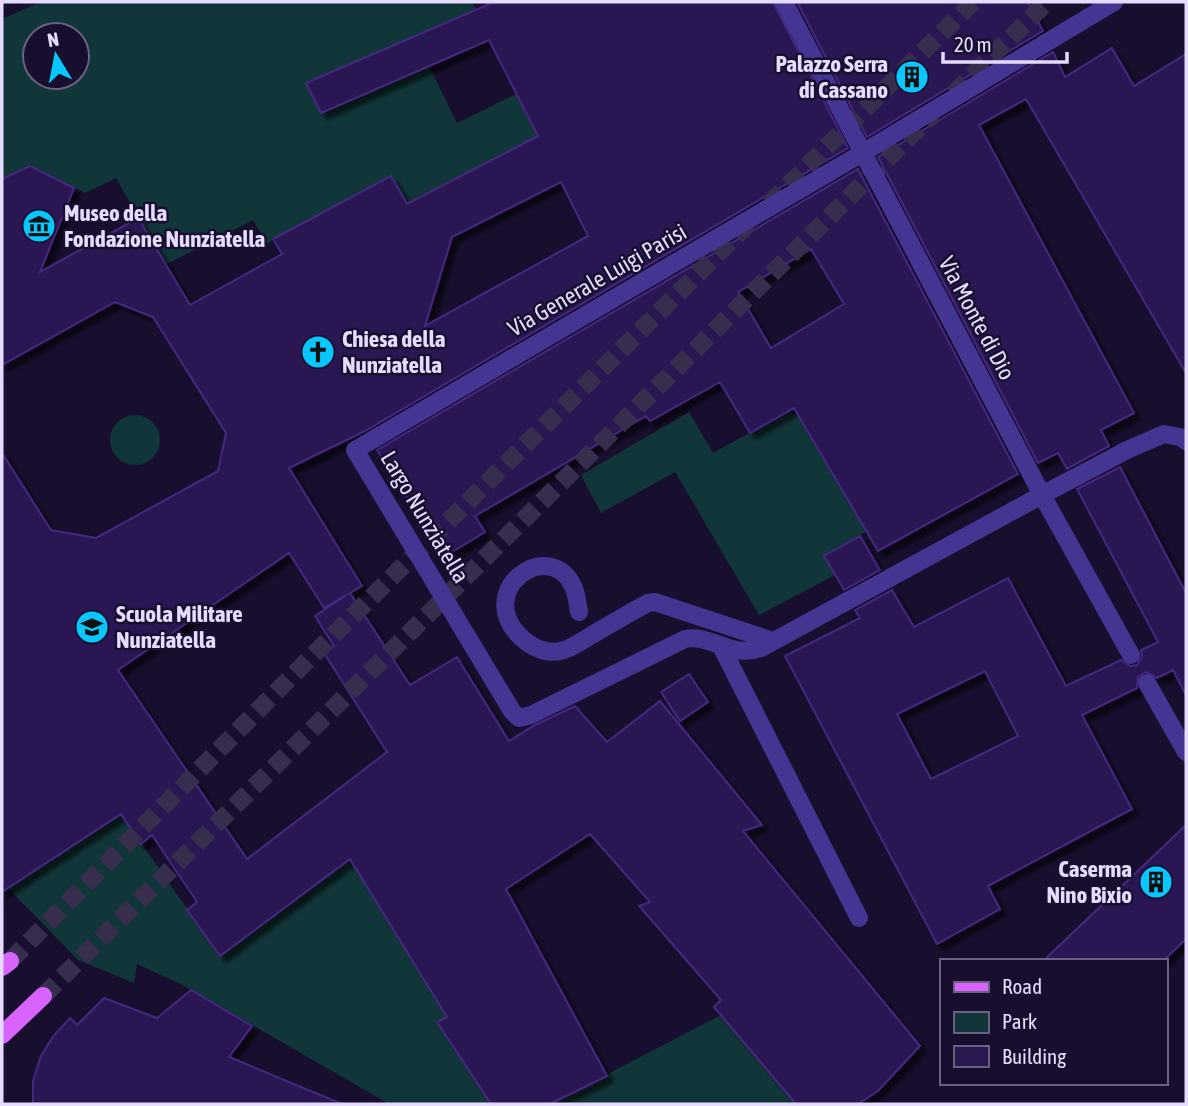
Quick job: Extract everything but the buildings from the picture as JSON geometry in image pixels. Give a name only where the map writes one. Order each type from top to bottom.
[{"type":"main road","points":[[2,1035],[43,996]]},
{"type":"street","name":"Via Monte di Dio","points":[[784,2],[1042,495],[1131,655]]},
{"type":"street","name":"Via Generale Luigi Parisi","points":[[355,450],[1114,2]]},
{"type":"street","points":[[720,646],[751,652],[1127,450],[1164,434],[1186,441]]},
{"type":"street","name":"Largo Nunziatella","points":[[355,450],[512,711],[519,718],[531,715],[676,642],[692,638],[720,646]]},
{"type":"street","points":[[579,612],[575,592],[561,571],[545,565],[516,577],[508,589],[506,612],[517,633],[538,650],[564,650],[648,603],[655,602],[773,641]]},
{"type":"street","points":[[720,646],[859,918]]},
{"type":"street","points":[[1147,683],[1186,752]]},
{"type":"green space","points":[[41,2],[472,2],[476,9],[306,84],[321,113],[429,66],[457,123],[516,94],[538,136],[407,203],[391,176],[267,243],[253,220],[165,265],[116,178],[85,193],[30,166],[2,179],[2,19]]},
{"type":"green space","points":[[817,403],[867,531],[824,556],[835,575],[759,615],[675,472],[601,513],[581,475],[689,412],[713,453],[789,411],[798,415]]},
{"type":"green space","points":[[135,415],[152,423],[160,440],[152,457],[135,465],[118,457],[110,440],[118,423]]},
{"type":"green space","points":[[121,814],[220,956],[350,859],[447,1017],[438,1022],[491,1104],[389,1104],[181,984],[137,964],[134,983],[78,960],[8,888]]},
{"type":"green space","points":[[721,1015],[796,1104],[550,1104]]},
{"type":"tunnel","points":[[769,204],[973,2]]},
{"type":"tunnel","points":[[953,94],[1047,2]]},
{"type":"tunnel","points":[[43,996],[933,114]]},
{"type":"tunnel","points":[[10,961],[289,679],[749,223]]},
{"type":"place","name":"Palazzo Serra di Cassano","points":[[912,77]]},
{"type":"place","name":"Museo della Fondazione Nunziatella","points":[[39,226]]},
{"type":"place","name":"Chiesa della Nunziatella","points":[[318,352]]},
{"type":"place","name":"Scuola Militare Nunziatella","points":[[92,627]]},
{"type":"place","name":"Caserma Nino Bixio","points":[[1156,882]]}]
